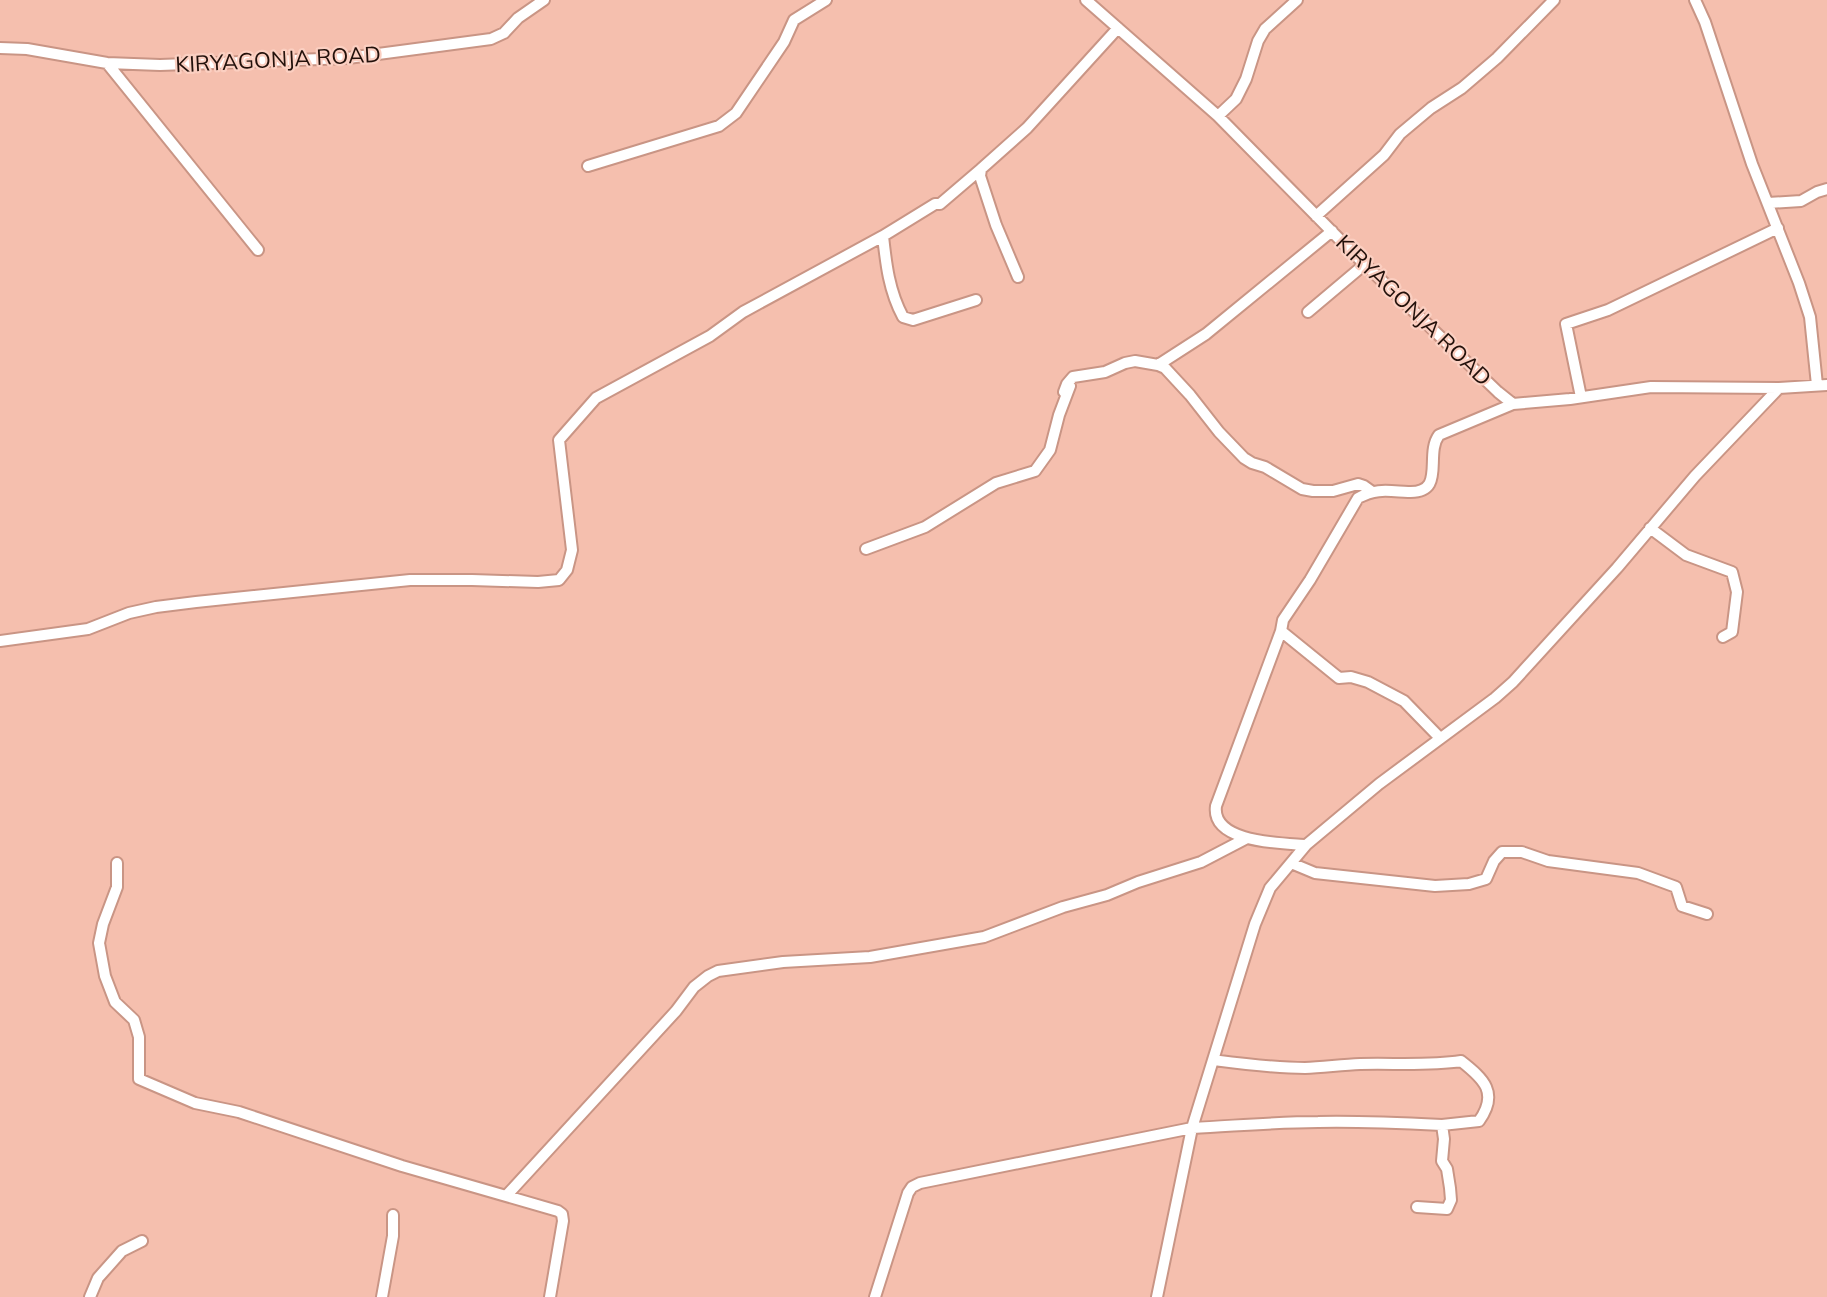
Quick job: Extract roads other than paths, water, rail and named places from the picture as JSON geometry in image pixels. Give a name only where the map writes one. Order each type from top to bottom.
[{"type":"street","name":"KIRYAGONJA ROAD","points":[[0,48],[108,63],[171,65],[348,58],[491,39],[504,33],[518,18],[544,0]]},
{"type":"street","points":[[588,166],[719,126],[736,113],[784,42],[794,20],[826,0]]},
{"type":"street","points":[[1218,116],[1236,99],[1246,80],[1258,41],[1265,28],[1297,0]]},
{"type":"street","points":[[1316,216],[1384,155],[1406,129],[1431,108],[1462,88],[1497,58],[1554,0]]},
{"type":"street","points":[[1695,0],[1705,22],[1752,164],[1810,317],[1822,385]]},
{"type":"street","name":"KIRYAGONJA ROAD","points":[[1093,2],[1118,28],[1218,116],[1365,264],[1513,404],[1666,386],[1779,388],[1822,385]]},
{"type":"street","points":[[0,641],[88,629],[129,613],[196,602],[410,580],[552,582],[559,580],[567,570],[572,550],[559,440],[596,398],[710,336],[743,312],[947,199],[1027,128],[1118,28]]},
{"type":"street","points":[[108,63],[258,250]]},
{"type":"street","points":[[981,169],[980,176],[996,225],[1018,277]]},
{"type":"street","points":[[1768,203],[1801,201],[1816,192],[1827,189]]},
{"type":"street","points":[[1581,397],[1566,324],[1608,310],[1778,228]]},
{"type":"street","points":[[1158,365],[1206,334],[1332,231]]},
{"type":"street","points":[[883,236],[886,270],[895,303],[903,317],[912,320],[976,300]]},
{"type":"street","points":[[1308,312],[1365,264]]},
{"type":"street","points":[[1064,392],[1067,384],[1073,378],[1105,372],[1125,363],[1158,365],[1165,368],[1219,432],[1252,464],[1265,468],[1302,489],[1333,491],[1358,484],[1371,491]]},
{"type":"street","points":[[866,549],[925,527],[996,483],[1035,471],[1050,450],[1059,415],[1073,378]]},
{"type":"street","points":[[1157,1297],[1193,1128],[1255,924],[1270,888],[1306,845],[1378,784],[1495,698],[1513,682],[1617,568],[1695,476],[1779,388]]},
{"type":"street","points":[[1306,845],[1247,838],[1224,828],[1215,815],[1216,806],[1281,631],[1283,620],[1310,580],[1358,498],[1371,491],[1416,492],[1425,489],[1429,486],[1435,442],[1439,435],[1513,404]]},
{"type":"street","points":[[1650,528],[1686,555],[1732,573],[1737,592],[1732,632],[1723,637]]},
{"type":"street","points":[[1281,631],[1339,678],[1351,677],[1368,682],[1404,701],[1440,738]]},
{"type":"street","points":[[507,1195],[676,1011],[694,987],[718,971],[775,963],[870,957],[984,937],[1063,907],[1098,898],[1138,882],[1201,862],[1247,838]]},
{"type":"street","points":[[1291,863],[1316,873],[1435,886],[1469,884],[1486,879],[1494,861],[1503,852],[1522,852],[1548,861],[1638,873],[1676,887],[1682,906],[1707,914]]},
{"type":"street","points":[[117,863],[117,887],[103,924],[99,943],[105,976],[115,1002],[134,1020],[139,1037],[139,1079],[195,1102],[239,1112],[402,1166],[507,1195],[562,1214],[563,1221],[550,1297]]},
{"type":"street","points":[[875,1297],[908,1193],[912,1187],[920,1183],[1193,1128],[1318,1122],[1442,1125],[1479,1121],[1489,1102],[1487,1088],[1476,1072],[1461,1060],[1443,1064],[1356,1064],[1307,1068],[1252,1066],[1214,1060]]},
{"type":"street","points":[[1417,1207],[1447,1209],[1451,1200],[1447,1169],[1442,1161],[1444,1139],[1442,1125]]},
{"type":"street","points":[[382,1297],[393,1236],[393,1215]]},
{"type":"street","points":[[90,1297],[98,1278],[122,1251],[142,1241]]}]
